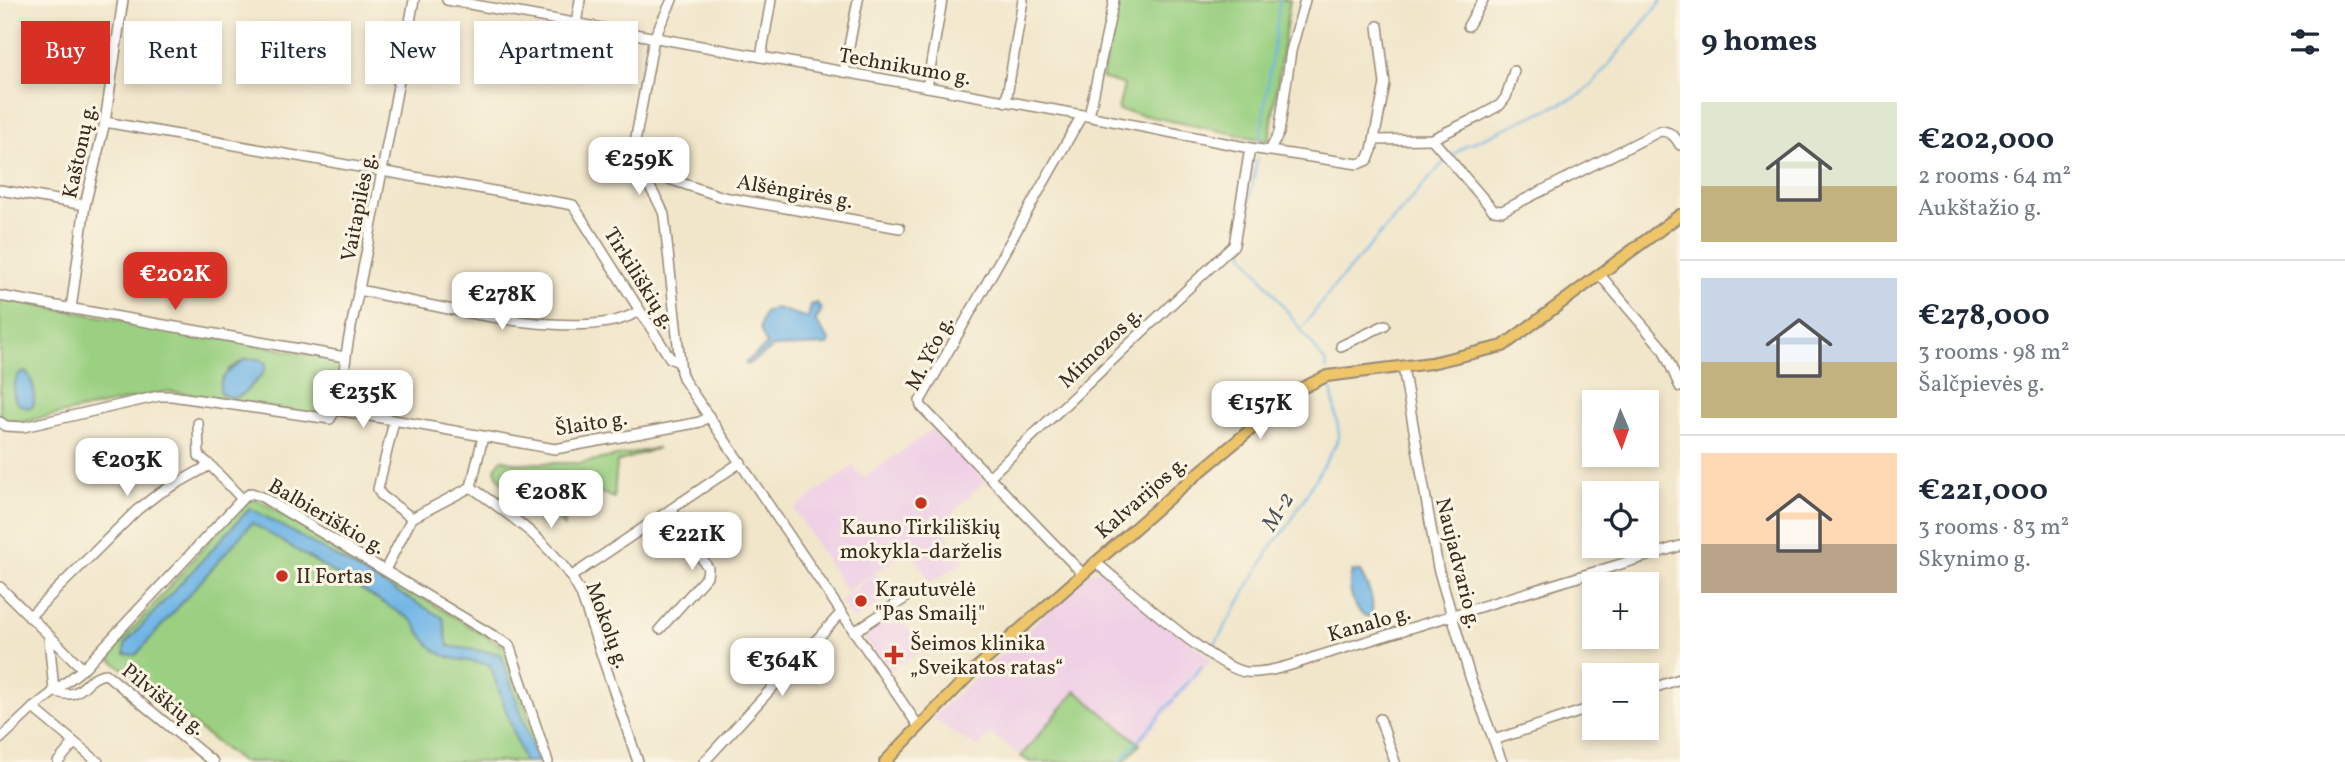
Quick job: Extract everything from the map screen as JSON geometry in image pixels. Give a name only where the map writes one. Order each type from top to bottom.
[{"type":"main road","name":"Kalvarijos g.","points":[[885,762],[972,672],[1082,573],[1298,390],[1327,376],[1456,358],[1503,346],[1680,215]]},
{"type":"street","name":"Kaštonų g.","points":[[71,309],[85,205],[105,122],[123,0]]},
{"type":"street","name":"Vaitapilės g.","points":[[0,422],[6,426],[23,427],[159,396],[330,419],[337,410],[414,0]]},
{"type":"street","name":"Technikumo g.","points":[[447,0],[490,4],[563,21]]},
{"type":"street","points":[[576,21],[580,0]]},
{"type":"street","points":[[672,0],[654,38],[634,148],[635,162],[661,205],[664,215],[678,362]]},
{"type":"street","points":[[761,57],[771,0]]},
{"type":"street","points":[[844,72],[858,0]]},
{"type":"street","points":[[927,87],[942,0]]},
{"type":"street","points":[[1006,102],[1023,0]]},
{"type":"street","name":"M. Yčo g.","points":[[1082,573],[921,406],[921,397],[1085,116],[1114,0]]},
{"type":"street","points":[[1270,150],[1279,133],[1291,51],[1305,0]]},
{"type":"street","points":[[1468,26],[1483,0]]},
{"type":"street","points":[[1378,26],[1385,84],[1376,140],[1432,139],[1478,117],[1500,105],[1506,97],[1514,71]]},
{"type":"street","name":"Technikumo g.","points":[[638,35],[1250,148],[1357,164],[1368,160],[1376,140]]},
{"type":"street","name":"Tirkiliškių g.","points":[[105,122],[573,205],[670,358],[678,362],[684,380],[919,727]]},
{"type":"street","points":[[1432,139],[1493,210],[1502,211],[1660,131],[1667,131],[1680,145]]},
{"type":"street","name":"Mimozos g.","points":[[990,475],[1234,245],[1250,148]]},
{"type":"street","name":"Alšėngirės g.","points":[[645,178],[660,176],[723,197],[900,228]]},
{"type":"street","points":[[0,190],[85,205]]},
{"type":"street","points":[[1600,275],[1663,349],[1680,387]]},
{"type":"street","points":[[359,290],[549,326],[583,326],[639,311]]},
{"type":"street","points":[[0,296],[345,357]]},
{"type":"street","points":[[1341,346],[1385,325]]},
{"type":"street","name":"Naujadvario g.","points":[[1403,367],[1432,541],[1471,680],[1502,762]]},
{"type":"street","points":[[337,410],[394,421],[379,489],[382,495],[412,518]]},
{"type":"street","name":"Šlaito g.","points":[[394,421],[555,449],[700,422],[709,416]]},
{"type":"street","points":[[198,423],[199,456],[242,499]]},
{"type":"street","points":[[385,570],[412,518],[471,487],[483,437]]},
{"type":"street","points":[[572,576],[741,462]]},
{"type":"street","points":[[29,617],[137,510],[179,481],[209,465]]},
{"type":"street","name":"Mokolų g.","points":[[471,487],[532,532],[572,576],[581,594],[638,762]]},
{"type":"street","name":"Balbieriškio g.","points":[[0,739],[33,708],[83,669],[242,499],[251,493],[262,497],[509,645],[548,762]]},
{"type":"street","points":[[660,629],[707,576],[708,568],[671,509]]},
{"type":"street","name":"Kanalo g.","points":[[1096,562],[1184,635],[1227,665],[1250,672],[1273,669],[1452,617],[1680,546]]},
{"type":"street","points":[[0,587],[83,669]]},
{"type":"street","points":[[854,632],[904,599]]},
{"type":"street","points":[[704,762],[841,613]]},
{"type":"street","points":[[49,637],[54,691]]},
{"type":"street","name":"Pilviškių g.","points":[[54,691],[66,696],[80,692],[99,675],[106,674],[213,762]]},
{"type":"street","points":[[1659,686],[1680,680]]},
{"type":"street","points":[[33,708],[98,762]]},
{"type":"street","points":[[1494,740],[1582,711]]},
{"type":"street","points":[[1380,719],[1395,762]]},
{"type":"street","points":[[58,762],[74,743]]},
{"type":"shaded area","points":[[934,428],[985,481],[940,525],[965,562],[930,582],[910,549],[847,592],[794,509],[853,466],[863,478]]},
{"type":"shaded area","points":[[1101,570],[1212,659],[1140,744],[1076,691],[1021,756],[990,734],[978,748],[932,718],[1091,572]]},
{"type":"shaded area","points":[[876,574],[891,596],[854,620],[840,602]]},
{"type":"shaded area","points":[[893,614],[896,618],[899,616],[923,651],[886,673],[862,633]]},
{"type":"green space","points":[[1117,0],[1290,0],[1269,141],[1118,110],[1124,85],[1102,78]]},
{"type":"green space","points":[[0,298],[334,359],[342,366],[334,411],[330,415],[321,416],[169,391],[22,422],[0,417]],"holes":[[[246,359],[258,359],[261,377],[240,396],[229,397],[221,394],[229,369]]]},
{"type":"green space","points":[[658,448],[617,462],[614,498],[594,491],[574,492],[564,527],[541,497],[531,500],[513,492],[500,480],[495,468],[502,459],[515,463],[581,463]]},
{"type":"green space","name":"II Fortas","points":[[257,499],[506,648],[544,762],[241,762],[108,657],[242,503]]},
{"type":"green space","points":[[1076,691],[1140,744],[1124,762],[1030,762],[1021,756]]},
{"type":"water","points":[[817,303],[821,309],[815,321],[830,341],[828,345],[774,347],[747,365],[745,363],[767,345],[760,329],[765,312],[776,308],[808,318],[811,305]]},
{"type":"water","points":[[245,359],[258,359],[266,363],[263,374],[240,396],[221,394],[223,378]]},
{"type":"water","points":[[26,372],[33,384],[34,393],[33,406],[28,408],[18,404],[14,393],[14,384],[20,373]]},
{"type":"water","points":[[250,508],[443,618],[448,646],[501,654],[537,762],[524,762],[490,665],[453,658],[436,651],[421,635],[413,621],[252,523],[136,655],[125,654],[125,644]]},
{"type":"water","points":[[1352,571],[1360,572],[1368,588],[1372,601],[1370,617],[1359,611],[1352,598]]},
{"type":"waterway","name":"M-2","points":[[1260,139],[1280,0]]},
{"type":"waterway","points":[[1452,156],[1465,146],[1580,95],[1595,81],[1662,0]]},
{"type":"waterway","name":"M-2","points":[[1257,159],[1242,242],[1244,254],[1326,363],[1327,370]]},
{"type":"waterway","points":[[1301,329],[1336,284],[1444,162]]},
{"type":"waterway","name":"M-2","points":[[1215,644],[1273,544],[1286,529],[1336,444],[1339,433],[1331,388]]},
{"type":"waterway","name":"M-2","points":[[1120,762],[1202,666]]},
{"type":"place","name":"Kauno Tirkiliškių mokykla-darželis","points":[[921,503]]},
{"type":"place","name":"II Fortas","points":[[282,576]]},
{"type":"place","name":"Krautuvėlė \"Pas Smailį\"","points":[[861,601]]},
{"type":"place","name":"Šeimos klinika „Sveikatos ratas“","points":[[894,655]]}]
